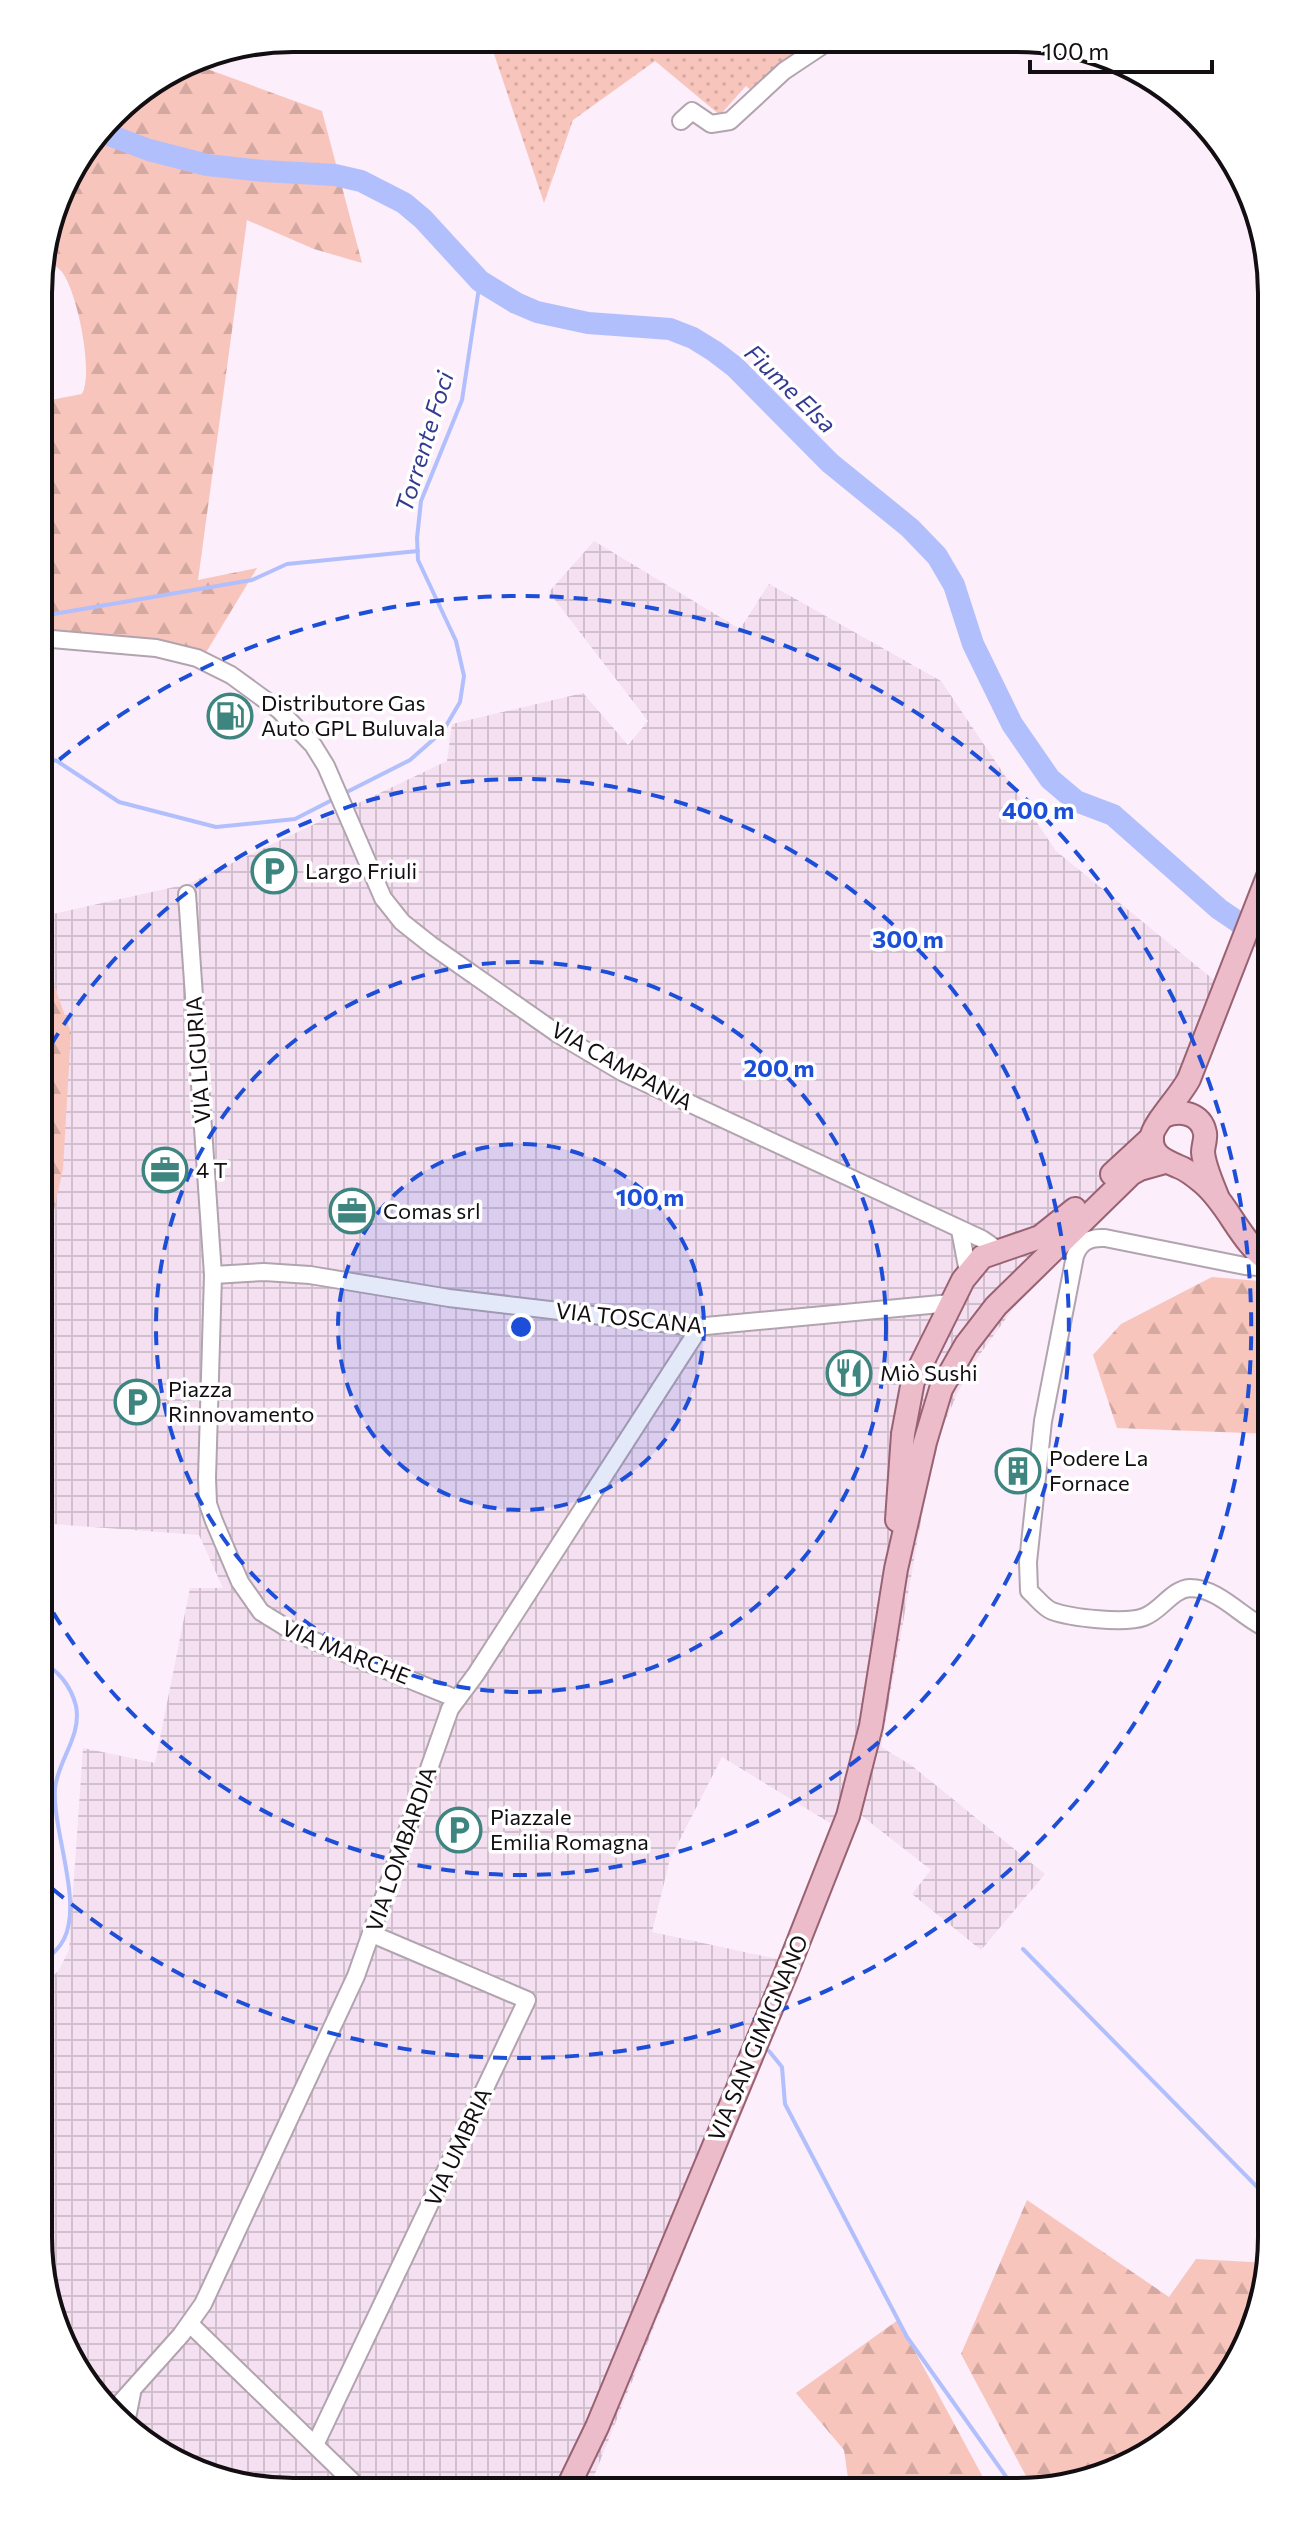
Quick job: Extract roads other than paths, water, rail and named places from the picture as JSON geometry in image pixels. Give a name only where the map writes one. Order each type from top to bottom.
[{"type":"main road","points":[[1258,902],[1196,1062],[1194,1084],[1198,1120],[1205,1134],[1203,1151],[1217,1197],[1245,1240],[1258,1251]]},
{"type":"main road","name":"VIA SAN GIMIGNANO","points":[[896,1569],[900,1465],[909,1397],[918,1368],[968,1272],[982,1257],[1034,1240],[1053,1228],[1152,1137],[1158,1121],[1182,1093],[1196,1062]]},
{"type":"main road","points":[[1164,1116],[1182,1112],[1198,1120]]},
{"type":"main road","points":[[1152,1137],[1155,1151],[1217,1197]]},
{"type":"main road","name":"VIA SAN GIMIGNANO","points":[[572,2478],[597,2427],[841,1837],[859,1781],[896,1569],[925,1442],[941,1389],[966,1345],[1008,1293],[1131,1174],[1192,1162],[1203,1151]]},
{"type":"main road","points":[[951,1303],[978,1305],[1008,1293],[1015,1262],[998,1250]]},
{"type":"street","points":[[681,121],[692,111],[711,124],[730,121],[784,71],[812,52]]},
{"type":"street","name":"VIA CAMPANIA","points":[[52,639],[145,646],[176,652],[206,662],[240,681],[287,717],[309,739],[326,766],[380,893],[402,922],[453,962],[558,1034],[622,1072],[982,1239],[998,1250]]},
{"type":"street","name":"VIA LIGURIA","points":[[187,894],[213,1275]]},
{"type":"street","points":[[960,1230],[968,1272]]},
{"type":"street","points":[[1257,1622],[1208,1592],[1189,1588],[1174,1594],[1161,1607],[1143,1617],[1114,1621],[1050,1611],[1029,1591],[1028,1562],[1043,1421],[1075,1256],[1086,1241],[1111,1239],[1258,1266]]},
{"type":"street","name":"VIA TOSCANA","points":[[213,1275],[264,1272],[310,1275],[449,1298],[700,1327],[951,1303]]},
{"type":"street","name":"VIA MARCHE","points":[[213,1275],[208,1504],[240,1582],[253,1603],[270,1619],[295,1633],[457,1699]]},
{"type":"street","name":"VIA LOMBARDIA","points":[[120,2404],[190,2324],[203,2304],[346,1999],[372,1934],[450,1709],[485,1661],[700,1327]]},
{"type":"street","name":"VIA UMBRIA","points":[[315,2445],[527,2000],[372,1934]]},
{"type":"street","points":[[190,2324],[349,2478]]},
{"type":"street","name":"VIA LOMBARDIA","points":[[114,2398],[134,2388]]},
{"type":"street","name":"VIA LOMBARDIA","points":[[128,2412],[134,2388]]},
{"type":"waterway","name":"Fiume Elsa","points":[[111,136],[149,150],[207,165],[335,175],[361,181],[404,203],[423,219],[480,281],[516,303],[537,312],[588,323],[670,329],[714,351],[735,367],[830,463],[910,528],[937,556],[954,585],[973,644],[1012,724],[1050,779],[1076,801],[1113,815],[1219,909],[1258,935]]},
{"type":"waterway","name":"Torrente Foci","points":[[343,794],[410,760],[443,731],[460,702],[464,676],[456,641],[418,560],[417,538],[421,501],[462,400],[480,281]]},
{"type":"waterway","points":[[52,614],[252,580],[287,564],[418,551]]},
{"type":"waterway","name":"Torrente Foci","points":[[52,760],[119,802],[216,827],[295,819],[336,798]]},
{"type":"waterway","name":"Torrente Foci","points":[[52,1668],[67,1685],[74,1699],[77,1717],[55,1788],[70,1905],[64,1939],[52,1954]]},
{"type":"waterway","points":[[1023,1949],[1257,2187]]},
{"type":"waterway","points":[[769,2051],[782,2067],[785,2104],[907,2337],[1007,2478]]},
{"type":"place","name":"Distributore Gas Auto GPL Buluvala","points":[[230,716]]},
{"type":"place","name":"Largo Friuli","points":[[274,871]]},
{"type":"place","name":"4 T","points":[[165,1170]]},
{"type":"place","name":"Comas srl","points":[[352,1211]]},
{"type":"place","name":"Miò Sushi","points":[[849,1373]]},
{"type":"place","name":"Piazza Rinnovamento","points":[[137,1402]]},
{"type":"place","name":"Podere La Fornace","points":[[1018,1471]]},
{"type":"place","name":"Piazzale Emilia Romagna","points":[[459,1830]]}]
